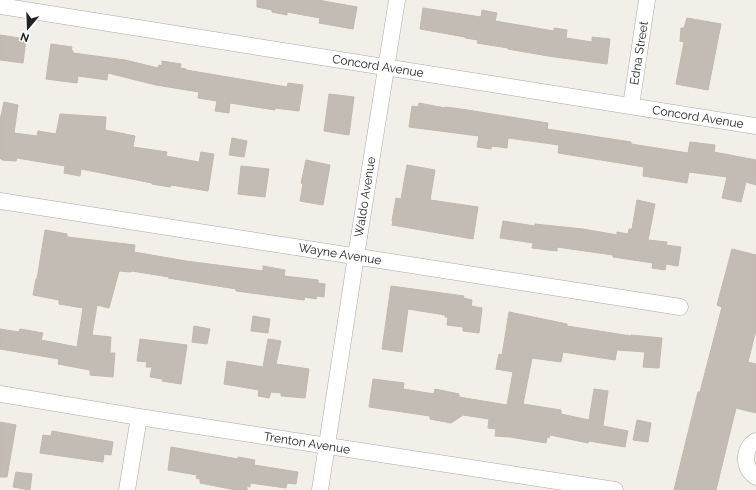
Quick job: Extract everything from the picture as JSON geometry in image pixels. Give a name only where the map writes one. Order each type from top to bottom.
[{"type":"street","name":"Waldo Avenue","points":[[320,490],[397,0]]},
{"type":"street","name":"Edna Street","points":[[631,106],[647,0]]},
{"type":"street","name":"Concord Avenue","points":[[0,6],[756,126]]},
{"type":"street","name":"Wayne Avenue","points":[[0,201],[680,307]]},
{"type":"street","name":"Trenton Avenue","points":[[0,394],[139,417],[615,490]]},
{"type":"street","points":[[127,490],[139,417]]},
{"type":"street","points":[[756,441],[749,448],[746,455],[748,469],[756,477]]},
{"type":"building","points":[[257,0],[318,0],[357,7],[353,29],[319,23],[320,18],[287,12],[287,15],[272,12],[272,10],[257,7]]},
{"type":"building","points":[[423,8],[481,17],[482,10],[497,13],[495,21],[554,31],[554,28],[567,30],[566,38],[592,42],[592,37],[610,39],[607,64],[508,49],[477,43],[478,40],[465,37],[420,29]]},
{"type":"building","points":[[687,18],[721,24],[708,90],[676,84],[684,42],[680,41],[681,28],[684,28]]},
{"type":"building","points":[[0,35],[26,39],[23,63],[0,60]]},
{"type":"building","points":[[51,44],[72,47],[71,50],[73,53],[125,60],[158,68],[159,65],[162,66],[162,61],[181,64],[180,68],[186,70],[287,87],[288,83],[303,85],[299,111],[275,108],[275,110],[230,103],[229,113],[215,111],[217,101],[198,98],[199,92],[156,85],[108,73],[107,80],[78,76],[77,83],[46,79]]},
{"type":"building","points":[[329,94],[354,97],[349,135],[324,131]]},
{"type":"building","points":[[4,102],[18,105],[14,133],[37,136],[38,131],[56,134],[60,114],[106,117],[105,130],[135,136],[133,147],[167,152],[166,156],[199,162],[201,152],[214,154],[208,191],[171,185],[170,187],[152,184],[81,169],[80,176],[64,173],[65,166],[17,158],[16,161],[2,160],[0,158],[0,120]]},
{"type":"building","points":[[419,103],[548,123],[547,129],[631,142],[631,144],[688,153],[690,142],[715,145],[714,152],[756,160],[756,185],[746,182],[741,202],[722,198],[727,177],[689,172],[687,183],[643,176],[644,167],[558,153],[559,145],[508,138],[507,148],[492,146],[491,149],[477,147],[479,136],[409,127],[412,106],[418,107]]},
{"type":"building","points":[[232,138],[247,141],[244,157],[229,155]]},
{"type":"building","points":[[306,160],[330,165],[323,205],[300,201],[303,184],[301,183]]},
{"type":"building","points":[[407,165],[435,170],[430,200],[478,207],[473,239],[392,225],[396,198],[401,199]]},
{"type":"building","points":[[241,166],[269,169],[265,197],[238,194]]},
{"type":"building","points":[[637,200],[655,204],[648,240],[667,242],[666,245],[681,247],[678,266],[666,264],[665,270],[652,268],[653,263],[613,257],[613,255],[557,247],[557,251],[532,248],[533,243],[500,238],[503,221],[535,226],[535,224],[583,229],[617,235],[617,232],[628,234],[629,229],[632,229]]},
{"type":"building","points":[[45,230],[67,234],[67,237],[135,245],[134,252],[186,261],[263,271],[263,266],[285,270],[284,276],[318,280],[318,283],[325,284],[324,297],[317,296],[316,299],[305,297],[304,300],[236,291],[236,289],[132,271],[119,271],[109,308],[97,305],[92,335],[111,337],[110,353],[115,353],[113,377],[90,375],[90,370],[58,364],[59,359],[0,349],[0,329],[19,332],[20,329],[43,333],[41,340],[77,347],[83,308],[59,304],[59,300],[33,295]]},
{"type":"building","points":[[732,249],[756,255],[756,330],[748,362],[756,364],[756,413],[736,408],[716,490],[674,490],[698,392],[700,392],[722,307],[717,305]]},
{"type":"building","points":[[391,286],[464,296],[463,298],[472,300],[471,306],[482,308],[479,333],[463,331],[463,327],[447,325],[448,317],[445,317],[445,315],[408,309],[402,352],[382,349]]},
{"type":"building","points":[[509,312],[567,324],[567,326],[631,336],[662,338],[659,368],[643,367],[645,352],[617,350],[615,360],[563,352],[561,362],[532,358],[523,404],[561,410],[561,414],[589,420],[594,389],[608,391],[603,426],[628,431],[625,447],[589,441],[588,443],[550,435],[549,438],[547,437],[546,443],[495,436],[496,429],[488,428],[489,419],[463,415],[451,423],[430,419],[430,416],[369,407],[373,379],[404,383],[403,389],[434,394],[435,389],[459,394],[459,397],[507,405],[513,372],[496,369],[499,354],[502,355]]},
{"type":"building","points":[[253,316],[270,319],[268,333],[251,331]]},
{"type":"building","points":[[194,326],[210,329],[207,344],[192,342]]},
{"type":"building","points":[[140,339],[187,345],[181,384],[162,381],[163,379],[150,377],[152,367],[146,367],[147,362],[137,361]]},
{"type":"building","points":[[268,339],[281,341],[276,364],[309,369],[305,398],[281,396],[281,393],[271,392],[269,398],[258,396],[259,390],[224,384],[227,361],[263,367]]},
{"type":"building","points":[[637,420],[651,423],[648,442],[633,440]]},
{"type":"building","points":[[0,422],[16,425],[7,477],[0,477]]},
{"type":"building","points":[[52,431],[113,442],[111,455],[104,454],[103,462],[40,453],[43,435],[51,436]]},
{"type":"building","points":[[171,447],[238,459],[238,457],[255,460],[254,465],[298,472],[296,484],[287,483],[286,488],[250,483],[250,487],[247,486],[247,490],[236,490],[200,483],[200,479],[196,478],[197,475],[168,470]]},
{"type":"building","points":[[16,472],[32,474],[30,490],[13,487]]}]
